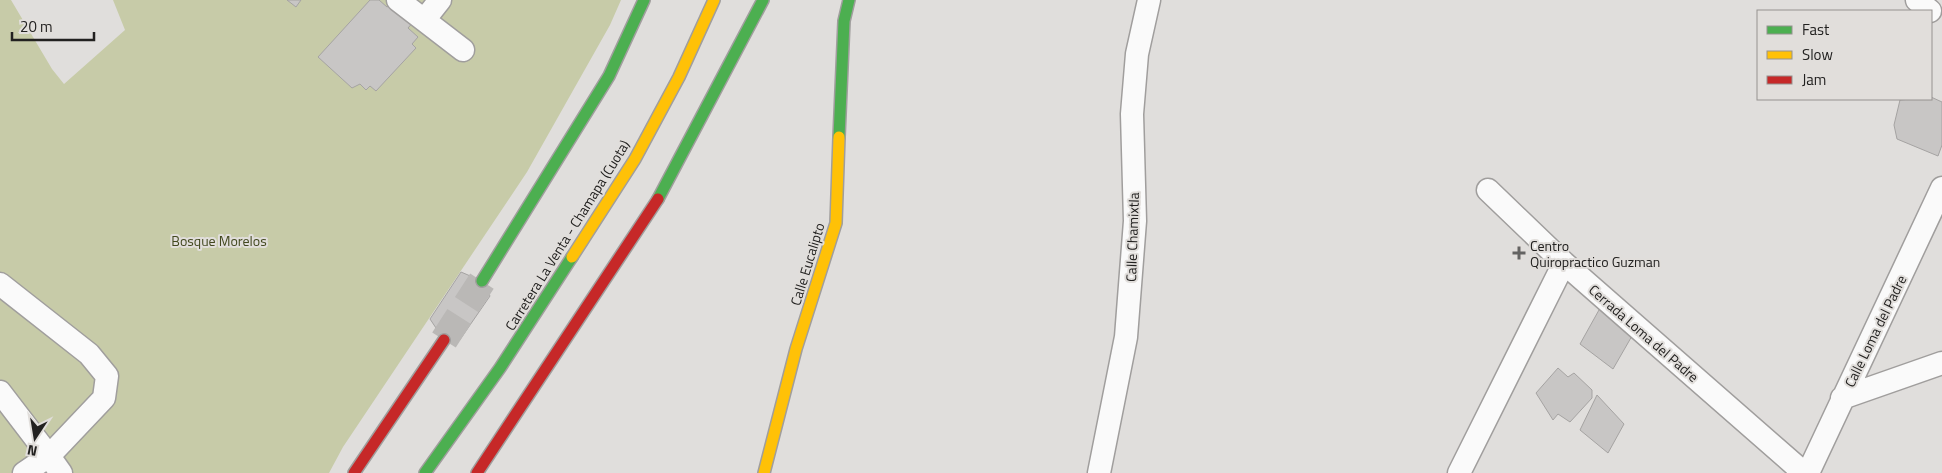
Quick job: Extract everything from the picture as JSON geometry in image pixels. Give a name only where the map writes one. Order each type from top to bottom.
[{"type":"main road","points":[[482,281],[609,76],[644,0]]},
{"type":"main road","name":"Carretera La Venta - Chamapa (Cuota)","points":[[425,473],[500,368],[635,159],[679,77],[714,0]]},
{"type":"main road","points":[[477,473],[659,198],[763,0]]},
{"type":"main road","name":"Calle Eucalipto","points":[[764,473],[796,349],[836,223],[844,21],[850,0]]},
{"type":"main road","points":[[354,473],[444,340]]},
{"type":"street","points":[[398,0],[463,50]]},
{"type":"street","points":[[425,19],[440,0]]},
{"type":"street","name":"Calle Chamixtla","points":[[1099,473],[1126,337],[1135,222],[1132,114],[1137,54],[1150,0]]},
{"type":"street","points":[[1917,0],[1928,10]]},
{"type":"street","points":[[1932,14],[1942,22]]},
{"type":"street","name":"Calle Loma del Padre","points":[[1808,473],[1942,188]]},
{"type":"street","name":"Cerrada Loma del Padre","points":[[1488,190],[1564,263],[1804,473]]},
{"type":"street","points":[[1459,473],[1564,263]]},
{"type":"street","points":[[0,284],[89,354],[107,376],[104,398],[55,464],[24,473]]},
{"type":"street","points":[[1842,398],[1942,363]]},
{"type":"street","points":[[0,392],[55,464]]},
{"type":"green space","name":"Bosque Morelos","points":[[0,0],[11,0],[52,69],[64,84],[125,30],[113,0],[621,0],[610,25],[527,172],[343,447],[329,473],[0,473]]},
{"type":"building","points":[[287,0],[301,0],[296,7]]},
{"type":"building","points":[[370,0],[379,0],[387,7],[395,3],[415,20],[408,28],[418,37],[412,44],[416,48],[376,91],[370,86],[366,90],[360,84],[352,88],[318,57]]},
{"type":"building","points":[[1932,97],[1942,102],[1942,145],[1938,156],[1897,139],[1894,125],[1900,100],[1932,100]]},
{"type":"building","points":[[461,272],[482,281],[490,296],[459,341],[444,340],[430,319]]},
{"type":"building","points":[[1604,301],[1636,329],[1613,369],[1580,344]]},
{"type":"building","points":[[1558,368],[1568,377],[1574,373],[1592,390],[1592,398],[1570,422],[1558,414],[1553,420],[1536,393]]},
{"type":"building","points":[[1597,395],[1624,424],[1608,453],[1580,430]]},
{"type":"tunnel","points":[[444,340],[482,281]]},
{"type":"traffic: fast","points":[[482,281],[609,76],[644,0]]},
{"type":"traffic: fast","points":[[658,199],[763,0]]},
{"type":"traffic: fast","points":[[839,137],[844,21],[849,0]]},
{"type":"traffic: fast","points":[[425,473],[500,368],[572,257]]},
{"type":"traffic: slow","points":[[572,257],[635,159],[679,77],[714,0]]},
{"type":"traffic: slow","points":[[764,473],[796,349],[836,223],[839,137]]},
{"type":"traffic: jam","points":[[477,473],[658,199]]},
{"type":"traffic: jam","points":[[354,473],[444,340]]},
{"type":"place","name":"Centro Quiropractico Guzman","points":[[1519,253]]}]
